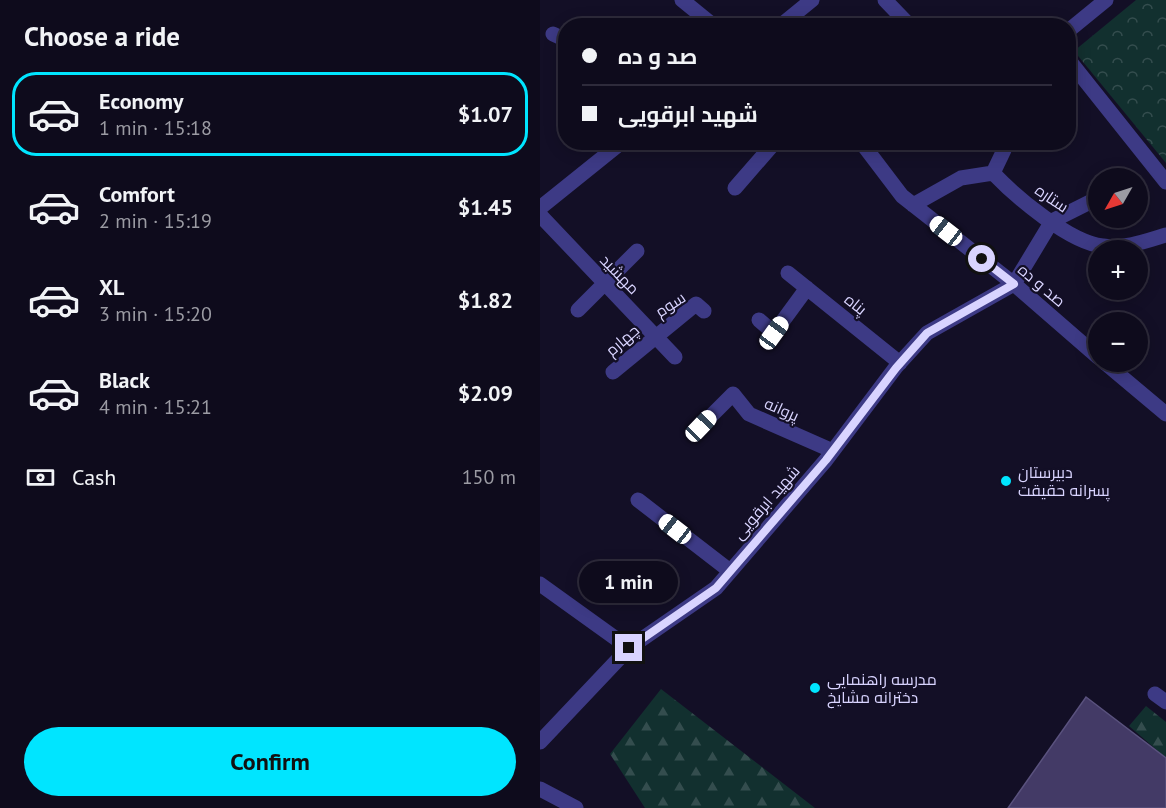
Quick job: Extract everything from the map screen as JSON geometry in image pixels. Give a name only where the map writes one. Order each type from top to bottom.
[{"type":"street","points":[[682,0],[704,18]]},
{"type":"street","points":[[790,18],[812,0]]},
{"type":"street","points":[[885,0],[902,18]]},
{"type":"street","points":[[1076,24],[1106,0]]},
{"type":"street","points":[[1076,69],[1166,182]]},
{"type":"street","points":[[540,208],[612,150]]},
{"type":"street","points":[[735,188],[768,150]]},
{"type":"street","name":"صد و ده","points":[[867,150],[902,196],[1014,284],[1088,348]]},
{"type":"street","points":[[913,205],[961,178],[993,173],[1004,150]]},
{"type":"street","name":"ستاره","points":[[993,173],[1031,208],[1085,242],[1104,246],[1137,244],[1166,234]]},
{"type":"street","points":[[1014,284],[1052,221],[1088,203]]},
{"type":"street","name":"مهشید","points":[[540,215],[675,357]]},
{"type":"street","points":[[578,310],[637,251]]},
{"type":"street","name":"پناه","points":[[788,273],[900,363]]},
{"type":"street","name":"شهید ابرقویی","points":[[540,742],[629,648],[716,588],[833,451],[900,363],[927,333],[1014,284]]},
{"type":"street","points":[[759,320],[774,333],[807,288]]},
{"type":"street","name":"سوم","points":[[655,336],[696,304],[704,311]]},
{"type":"street","name":"چهارم","points":[[613,372],[655,336]]},
{"type":"street","points":[[1116,372],[1166,414]]},
{"type":"street","name":"پروانه","points":[[701,426],[733,394],[749,414],[833,451]]},
{"type":"street","points":[[638,500],[730,571]]},
{"type":"street","points":[[540,584],[629,648]]},
{"type":"street","points":[[540,789],[576,808]]},
{"type":"green space","points":[[1136,0],[1166,0],[1166,163],[1076,53],[1076,49]]},
{"type":"green space","points":[[661,689],[815,808],[645,808],[610,754]]},
{"type":"green space","points":[[1146,706],[1166,722],[1166,758],[1129,726]]},
{"type":"building","points":[[1086,697],[1166,758],[1166,808],[1008,808]]},
{"type":"place","name":"دبیرستان پسرانه حقیقت","points":[[1006,481]]},
{"type":"place","name":"مدرسه راهنمایی دخترانه مشایخ","points":[[815,688]]},
{"type":"route","points":[[629,648],[716,588],[826,460],[896,368],[927,333],[1014,284],[982,259]]}]
